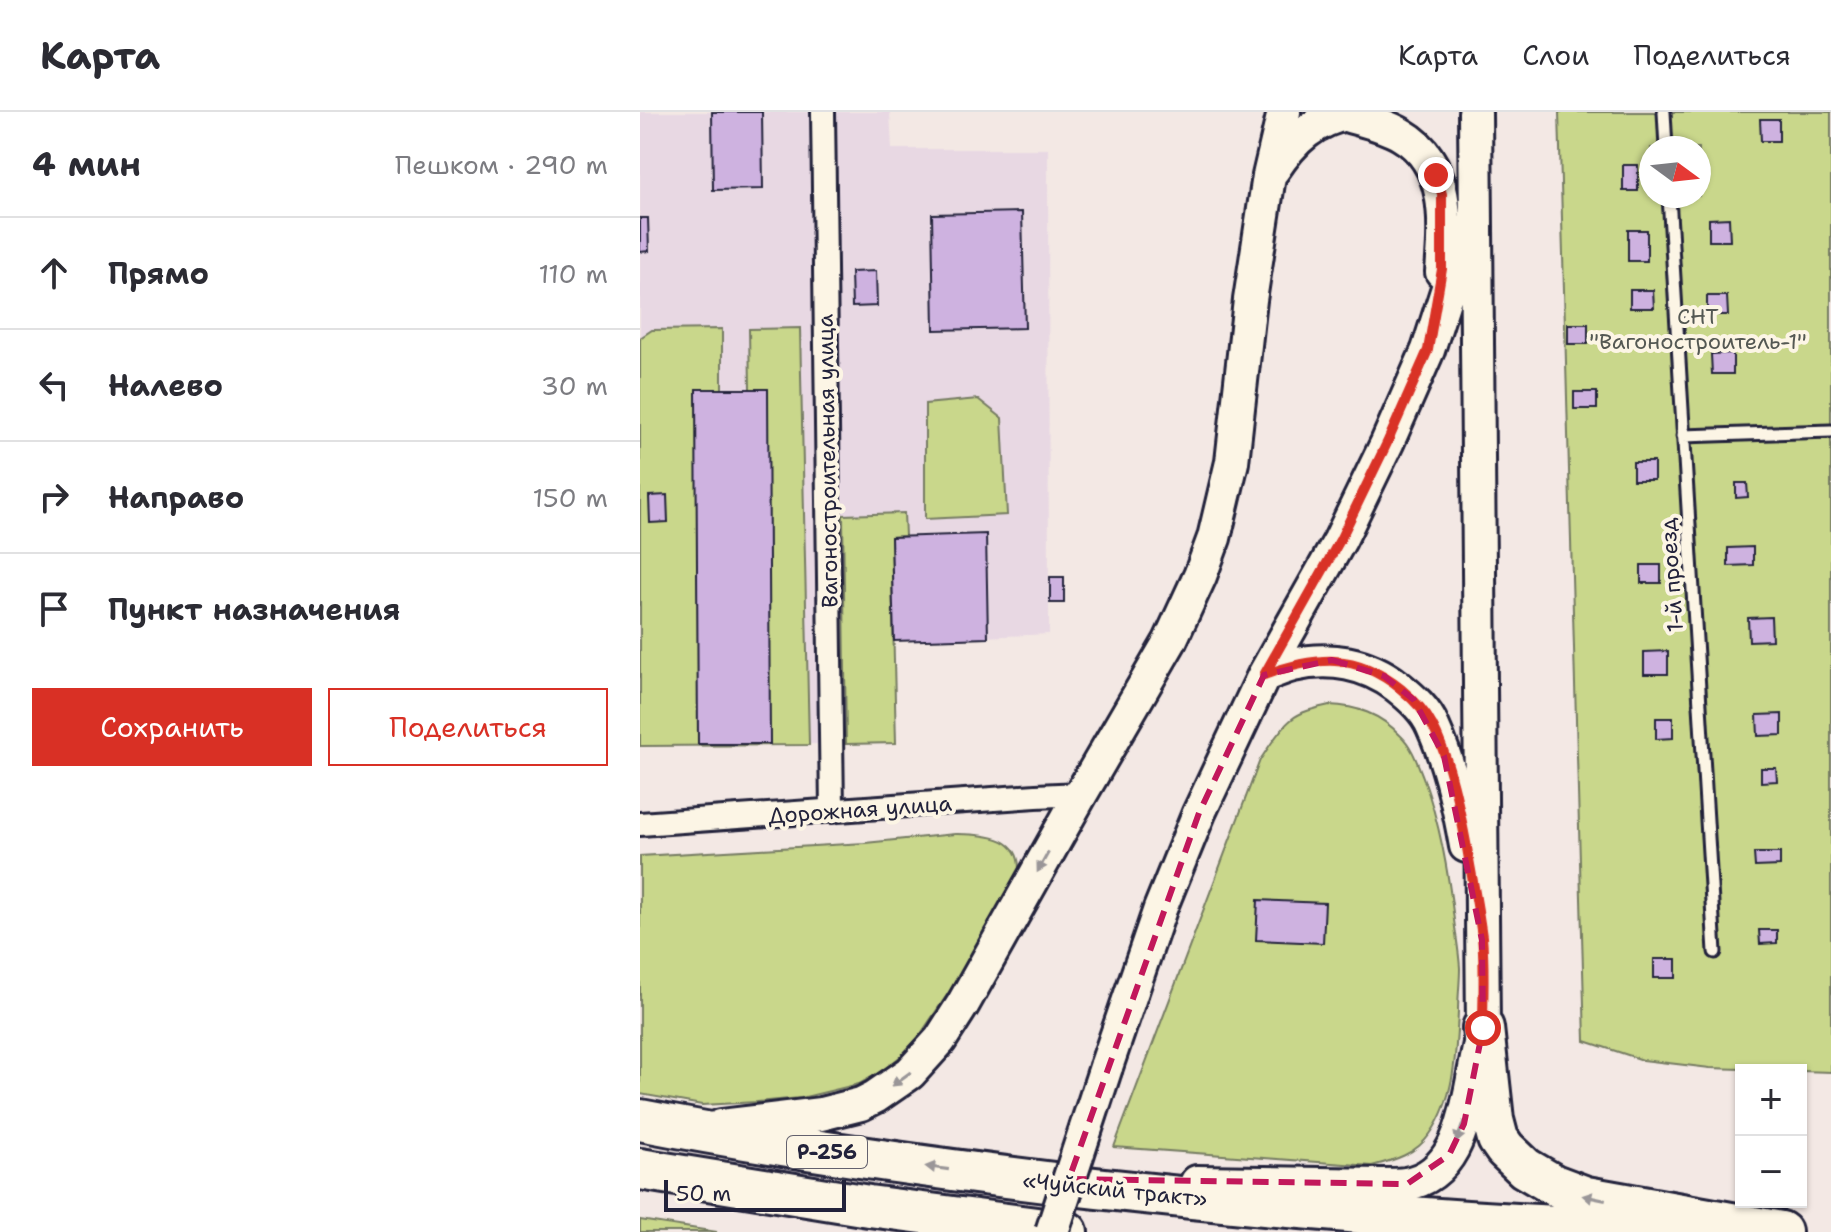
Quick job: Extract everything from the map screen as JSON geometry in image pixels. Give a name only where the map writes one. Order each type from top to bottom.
[{"type":"highway","points":[[1483,1028],[1493,1120],[1498,1139],[1525,1168],[1554,1185],[1586,1197],[1781,1232]]},
{"type":"highway","name":"«Чуйский тракт»","points":[[640,1120],[876,1160],[1203,1200],[1592,1229],[1689,1232]]},
{"type":"highway","name":"Р-256","points":[[640,1169],[1022,1229],[1067,1232]]},
{"type":"street","name":"Вагоностроительная улица","points":[[823,112],[832,811]]},
{"type":"street","points":[[690,1130],[821,1114],[861,1104],[910,1073],[940,1040],[963,1004],[1170,641],[1214,538],[1232,462],[1250,300],[1269,176],[1284,112]]},
{"type":"street","points":[[1014,1178],[1407,1184],[1427,1176],[1440,1166],[1458,1140],[1483,1028],[1475,112]]},
{"type":"street","points":[[1269,176],[1288,148],[1302,135],[1322,122],[1347,113],[1402,135],[1423,153],[1436,175],[1442,194],[1442,269],[1428,350]]},
{"type":"street","points":[[1052,1232],[1160,909],[1199,813],[1264,675],[1340,540],[1387,443],[1428,350],[1475,206]]},
{"type":"street","points":[[1264,675],[1293,665],[1332,660],[1357,664],[1384,676],[1414,700],[1432,725],[1460,811],[1482,940]]},
{"type":"street","name":"Дорожная улица","points":[[640,824],[1081,794]]},
{"type":"lane","points":[[1664,112],[1665,136]]},
{"type":"lane","name":"1-й проезд","points":[[1670,208],[1715,952]]},
{"type":"lane","points":[[1683,436],[1831,431]]},
{"type":"highlighted area","points":[[1332,660],[1384,676],[1414,700],[1444,756],[1482,940],[1483,1028],[1464,1124],[1449,1155],[1407,1184],[1069,1179],[1199,813],[1264,675]]},
{"type":"shaded area","points":[[640,112],[890,112],[892,149],[1048,149],[1049,634],[894,641],[896,743],[640,746]]},
{"type":"green space","name":"СНТ \"Вагоностроитель-1\"","points":[[1559,112],[1831,112],[1831,1072],[1807,1071],[1807,1064],[1735,1064],[1735,1069],[1643,1060],[1585,1041]]},
{"type":"green space","points":[[800,328],[809,745],[640,746],[640,338],[652,330],[722,329],[722,389],[750,389],[749,329]]},
{"type":"green space","points":[[978,399],[1002,418],[1007,515],[925,519],[925,404]]},
{"type":"green space","points":[[904,513],[905,536],[891,537],[896,743],[846,744],[843,515]]},
{"type":"green space","points":[[1329,705],[1368,712],[1400,735],[1416,760],[1434,812],[1452,902],[1460,968],[1453,1075],[1445,1106],[1430,1134],[1412,1151],[1372,1166],[1114,1147],[1260,760],[1292,719]]},
{"type":"green space","points":[[955,834],[1002,840],[1016,854],[1018,880],[947,995],[918,1038],[901,1056],[859,1084],[801,1098],[702,1105],[640,1094],[640,856],[865,843]]},
{"type":"green space","points":[[640,1220],[717,1232],[640,1232]]},
{"type":"building","points":[[712,112],[762,112],[763,189],[713,190]]},
{"type":"building","points":[[1760,119],[1779,119],[1779,141],[1761,141]]},
{"type":"building","points":[[1623,165],[1638,165],[1638,191],[1623,191]]},
{"type":"building","points":[[1022,212],[1025,328],[934,330],[932,214]]},
{"type":"building","points":[[640,218],[648,218],[649,251],[640,252]]},
{"type":"building","points":[[1729,218],[1730,241],[1709,241],[1709,219]]},
{"type":"building","points":[[1628,230],[1647,230],[1647,261],[1628,261]]},
{"type":"building","points":[[876,271],[877,306],[852,307],[851,272]]},
{"type":"building","points":[[1630,290],[1653,290],[1654,308],[1630,308]]},
{"type":"building","points":[[1707,296],[1727,296],[1728,315],[1707,315]]},
{"type":"building","points":[[1568,324],[1588,324],[1588,344],[1568,344]]},
{"type":"building","points":[[1733,353],[1733,374],[1712,374],[1711,354]]},
{"type":"building","points":[[696,389],[768,389],[770,744],[698,744]]},
{"type":"building","points":[[1574,392],[1597,392],[1597,409],[1574,409]]},
{"type":"building","points":[[1633,462],[1654,462],[1654,480],[1633,480]]},
{"type":"building","points":[[1736,483],[1747,483],[1748,497],[1736,498]]},
{"type":"building","points":[[667,495],[668,522],[650,523],[649,496]]},
{"type":"building","points":[[986,534],[988,638],[894,641],[891,537]]},
{"type":"building","points":[[1753,547],[1753,565],[1728,566],[1728,548]]},
{"type":"building","points":[[1641,565],[1661,565],[1661,583],[1641,583]]},
{"type":"building","points":[[1050,577],[1064,577],[1064,603],[1050,603]]},
{"type":"building","points":[[1771,617],[1772,640],[1749,641],[1748,618]]},
{"type":"building","points":[[1668,651],[1668,674],[1644,674],[1644,652]]},
{"type":"building","points":[[1782,714],[1782,735],[1758,736],[1757,715]]},
{"type":"building","points":[[1656,718],[1673,718],[1673,738],[1656,739]]},
{"type":"building","points":[[1761,768],[1776,768],[1777,781],[1761,782]]},
{"type":"building","points":[[1754,853],[1780,853],[1780,866],[1755,867]]},
{"type":"building","points":[[1258,900],[1325,903],[1323,943],[1256,940]]},
{"type":"building","points":[[1759,930],[1777,930],[1777,943],[1760,944]]},
{"type":"building","points":[[1654,959],[1676,959],[1676,978],[1654,978]]},
{"type":"route","points":[[1436,175],[1442,194],[1442,269],[1428,350],[1340,540],[1264,675],[1293,665],[1332,660],[1357,664],[1384,676],[1414,700],[1432,725],[1460,811],[1482,940],[1483,1028]]}]
